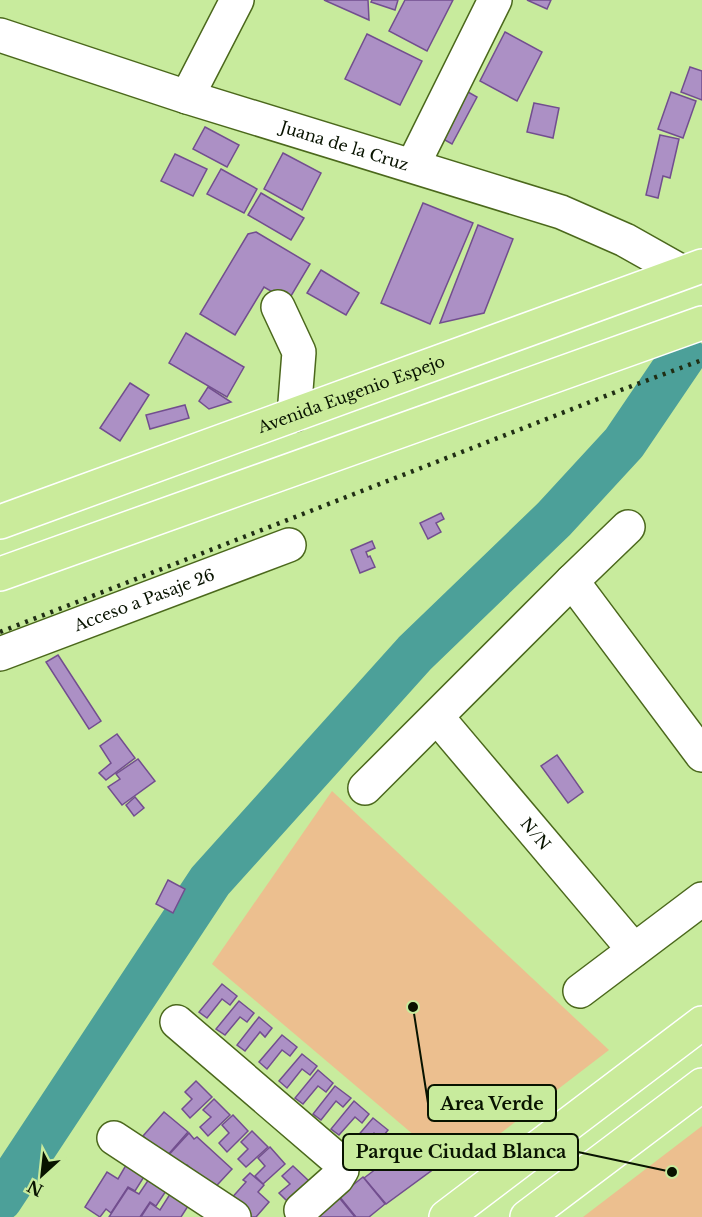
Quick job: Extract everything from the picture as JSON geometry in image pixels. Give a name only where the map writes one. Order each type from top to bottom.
[{"type":"main road","name":"Avenida Eugenio Espejo","points":[[0,522],[692,269]]},
{"type":"main road","points":[[0,574],[702,323]]},
{"type":"main road","points":[[446,1217],[702,1023]]},
{"type":"main road","points":[[527,1217],[702,1084]]},
{"type":"street","points":[[187,97],[237,0]]},
{"type":"street","points":[[413,165],[495,0]]},
{"type":"street","name":"Juana de la Cruz","points":[[0,35],[187,97],[561,212],[692,269]]},
{"type":"street","points":[[278,307],[300,352],[294,415]]},
{"type":"street","points":[[366,788],[572,580],[628,527]]},
{"type":"street","name":"Acceso a Pasaje 26","points":[[0,654],[289,545]]},
{"type":"street","points":[[572,580],[702,754]]},
{"type":"street","name":"N/N","points":[[437,717],[634,950]]},
{"type":"street","points":[[580,991],[702,899]]},
{"type":"street","points":[[177,1022],[340,1162],[342,1170],[337,1179],[299,1215]]},
{"type":"street","points":[[114,1138],[234,1217]]},
{"type":"shaded area","points":[[332,791],[609,1050],[454,1169],[212,964]]},
{"type":"shaded area","points":[[702,1126],[702,1217],[583,1217]]},
{"type":"building","points":[[324,0],[368,0],[369,20]]},
{"type":"building","points":[[372,0],[398,0],[395,10],[371,2]]},
{"type":"building","points":[[405,0],[453,0],[427,51],[389,31]]},
{"type":"building","points":[[527,0],[551,0],[547,9]]},
{"type":"building","points":[[505,32],[542,52],[517,101],[480,81]]},
{"type":"building","points":[[367,34],[422,61],[400,105],[345,79]]},
{"type":"building","points":[[690,67],[702,71],[702,100],[681,92]]},
{"type":"building","points":[[461,88],[477,97],[452,144],[436,135]]},
{"type":"building","points":[[671,92],[696,101],[683,138],[658,129]]},
{"type":"building","points":[[534,103],[559,108],[553,138],[527,132]]},
{"type":"building","points":[[205,127],[239,145],[227,167],[193,149]]},
{"type":"building","points":[[660,135],[679,139],[670,178],[663,176],[658,198],[646,195]]},
{"type":"building","points":[[283,153],[321,173],[302,210],[264,189]]},
{"type":"building","points":[[175,154],[207,169],[193,196],[161,181]]},
{"type":"building","points":[[221,169],[257,189],[244,213],[207,194]]},
{"type":"building","points":[[261,193],[304,218],[291,240],[248,215]]},
{"type":"building","points":[[423,203],[473,223],[430,324],[381,303]]},
{"type":"building","points":[[478,225],[513,239],[484,313],[440,323]]},
{"type":"building","points":[[256,232],[310,264],[288,301],[264,287],[235,335],[200,314],[248,234]]},
{"type":"building","points":[[321,270],[359,293],[346,315],[307,293]]},
{"type":"building","points":[[186,333],[244,367],[227,397],[169,363]]},
{"type":"building","points":[[130,383],[149,395],[120,441],[100,428]]},
{"type":"building","points":[[208,387],[231,402],[209,409],[199,401]]},
{"type":"building","points":[[185,405],[189,418],[150,429],[146,415]]},
{"type":"building","points":[[441,513],[444,519],[436,523],[441,532],[428,539],[420,523]]},
{"type":"building","points":[[372,541],[375,548],[366,552],[375,567],[360,573],[351,550]]},
{"type":"building","points":[[58,655],[101,721],[89,729],[46,662]]},
{"type":"building","points":[[117,734],[135,758],[106,780],[99,773],[111,763],[100,746]]},
{"type":"building","points":[[557,755],[583,792],[568,803],[541,766]]},
{"type":"building","points":[[138,759],[155,781],[122,805],[108,787],[120,779],[116,774]]},
{"type":"building","points":[[135,797],[144,808],[134,816],[126,805]]},
{"type":"building","points":[[168,880],[185,889],[173,913],[156,904]]},
{"type":"building","points":[[222,984],[237,996],[230,1005],[222,999],[207,1018],[199,1012]]},
{"type":"building","points":[[239,1001],[254,1013],[247,1022],[240,1017],[225,1035],[216,1029]]},
{"type":"building","points":[[259,1017],[272,1028],[265,1037],[260,1032],[245,1051],[237,1045]]},
{"type":"building","points":[[282,1035],[297,1047],[290,1056],[282,1050],[267,1069],[259,1062]]},
{"type":"building","points":[[302,1054],[317,1066],[310,1075],[302,1069],[287,1088],[279,1081]]},
{"type":"building","points":[[318,1070],[333,1083],[326,1092],[318,1086],[303,1104],[295,1098]]},
{"type":"building","points":[[196,1081],[212,1097],[190,1118],[182,1109],[192,1099],[185,1092]]},
{"type":"building","points":[[335,1086],[351,1098],[343,1107],[336,1101],[321,1120],[313,1114]]},
{"type":"building","points":[[214,1099],[230,1115],[208,1136],[200,1127],[211,1117],[203,1110]]},
{"type":"building","points":[[354,1101],[369,1114],[362,1123],[355,1117],[339,1135],[331,1129]]},
{"type":"building","points":[[164,1112],[188,1132],[166,1157],[143,1136]]},
{"type":"building","points":[[233,1115],[248,1131],[227,1152],[219,1143],[229,1133],[222,1125]]},
{"type":"building","points":[[373,1118],[388,1130],[381,1139],[374,1133],[358,1152],[350,1145]]},
{"type":"building","points":[[252,1131],[268,1147],[246,1167],[238,1159],[248,1149],[241,1142]]},
{"type":"building","points":[[189,1133],[194,1139],[197,1137],[232,1169],[207,1196],[196,1173],[187,1165],[180,1172],[165,1159]]},
{"type":"building","points":[[270,1147],[285,1164],[263,1184],[255,1176],[265,1166],[258,1158]]},
{"type":"building","points":[[408,1150],[416,1160],[423,1154],[435,1168],[386,1204],[364,1178],[393,1156],[396,1160]]},
{"type":"building","points":[[129,1160],[147,1172],[135,1191],[128,1187],[111,1213],[106,1209],[100,1217],[85,1207],[107,1172],[118,1179]]},
{"type":"building","points":[[293,1166],[309,1181],[288,1202],[279,1193],[290,1184],[282,1176]]},
{"type":"building","points":[[250,1173],[264,1185],[258,1192],[269,1202],[256,1217],[248,1217],[229,1201],[246,1182],[243,1180]]},
{"type":"building","points":[[151,1176],[168,1188],[156,1206],[150,1202],[140,1217],[109,1217],[128,1188],[139,1194]]},
{"type":"building","points":[[363,1177],[385,1204],[369,1217],[356,1217],[339,1196]]},
{"type":"building","points":[[332,1189],[355,1217],[316,1217]]},
{"type":"building","points":[[172,1191],[190,1203],[181,1217],[141,1217],[150,1203],[160,1210]]},
{"type":"waterway","points":[[0,1199],[210,881],[415,653],[554,519],[624,443],[683,356]]},
{"type":"railway","points":[[0,632],[702,360]]},
{"type":"place","name":"Area Verde","points":[[413,1007]]},
{"type":"place","name":"Parque Ciudad Blanca","points":[[672,1172]]}]
